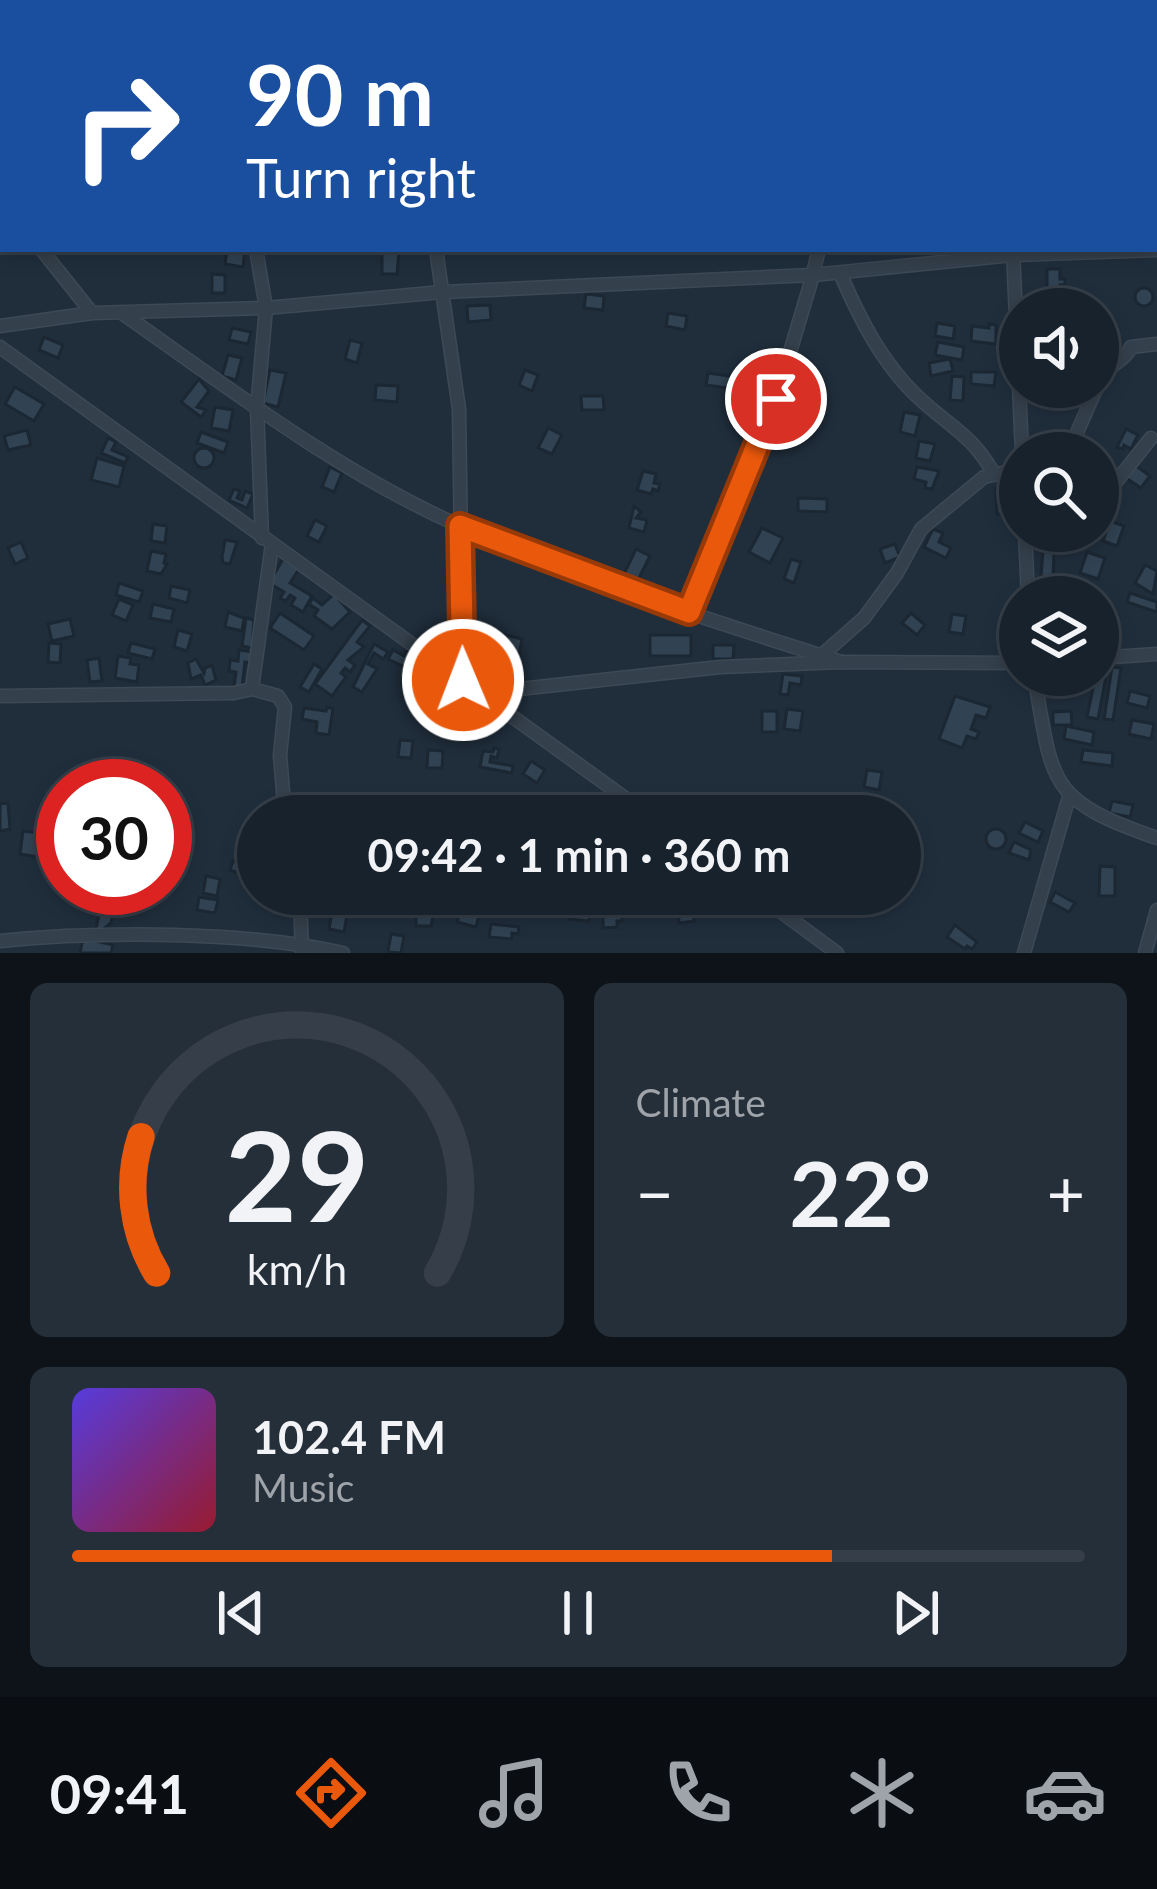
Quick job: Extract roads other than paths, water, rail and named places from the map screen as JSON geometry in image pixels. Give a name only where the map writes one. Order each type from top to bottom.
[{"type":"street","points":[[43,252],[92,313]]},
{"type":"street","points":[[252,689],[267,541],[257,409],[266,308],[257,252]]},
{"type":"street","points":[[436,252],[459,409],[463,680]]},
{"type":"street","points":[[689,612],[776,399],[817,252]]},
{"type":"street","points":[[0,326],[92,313],[266,308],[443,292],[840,273],[1013,252],[1021,432]]},
{"type":"street","points":[[840,273],[860,320],[882,355],[927,406],[968,435],[993,472]]},
{"type":"street","points":[[122,312],[257,409],[460,526],[689,612],[841,662]]},
{"type":"street","points":[[1119,360],[1131,347],[1157,344]]},
{"type":"street","points":[[0,347],[621,795]]},
{"type":"street","points":[[1119,478],[1150,438]]},
{"type":"street","points":[[822,656],[864,618],[921,529],[971,486],[999,472]]},
{"type":"street","points":[[1119,657],[1157,654]]},
{"type":"street","points":[[482,693],[720,667],[999,663]]},
{"type":"street","points":[[0,696],[252,689],[284,700],[283,795]]},
{"type":"street","points":[[1038,696],[1051,762],[1069,797],[1109,822],[1157,838]]},
{"type":"street","points":[[1024,953],[1069,797]]},
{"type":"street","points":[[1144,953],[1157,910]]},
{"type":"street","points":[[302,915],[303,949]]},
{"type":"street","points":[[785,915],[837,953]]},
{"type":"street","points":[[0,941],[78,938],[344,953]]}]
